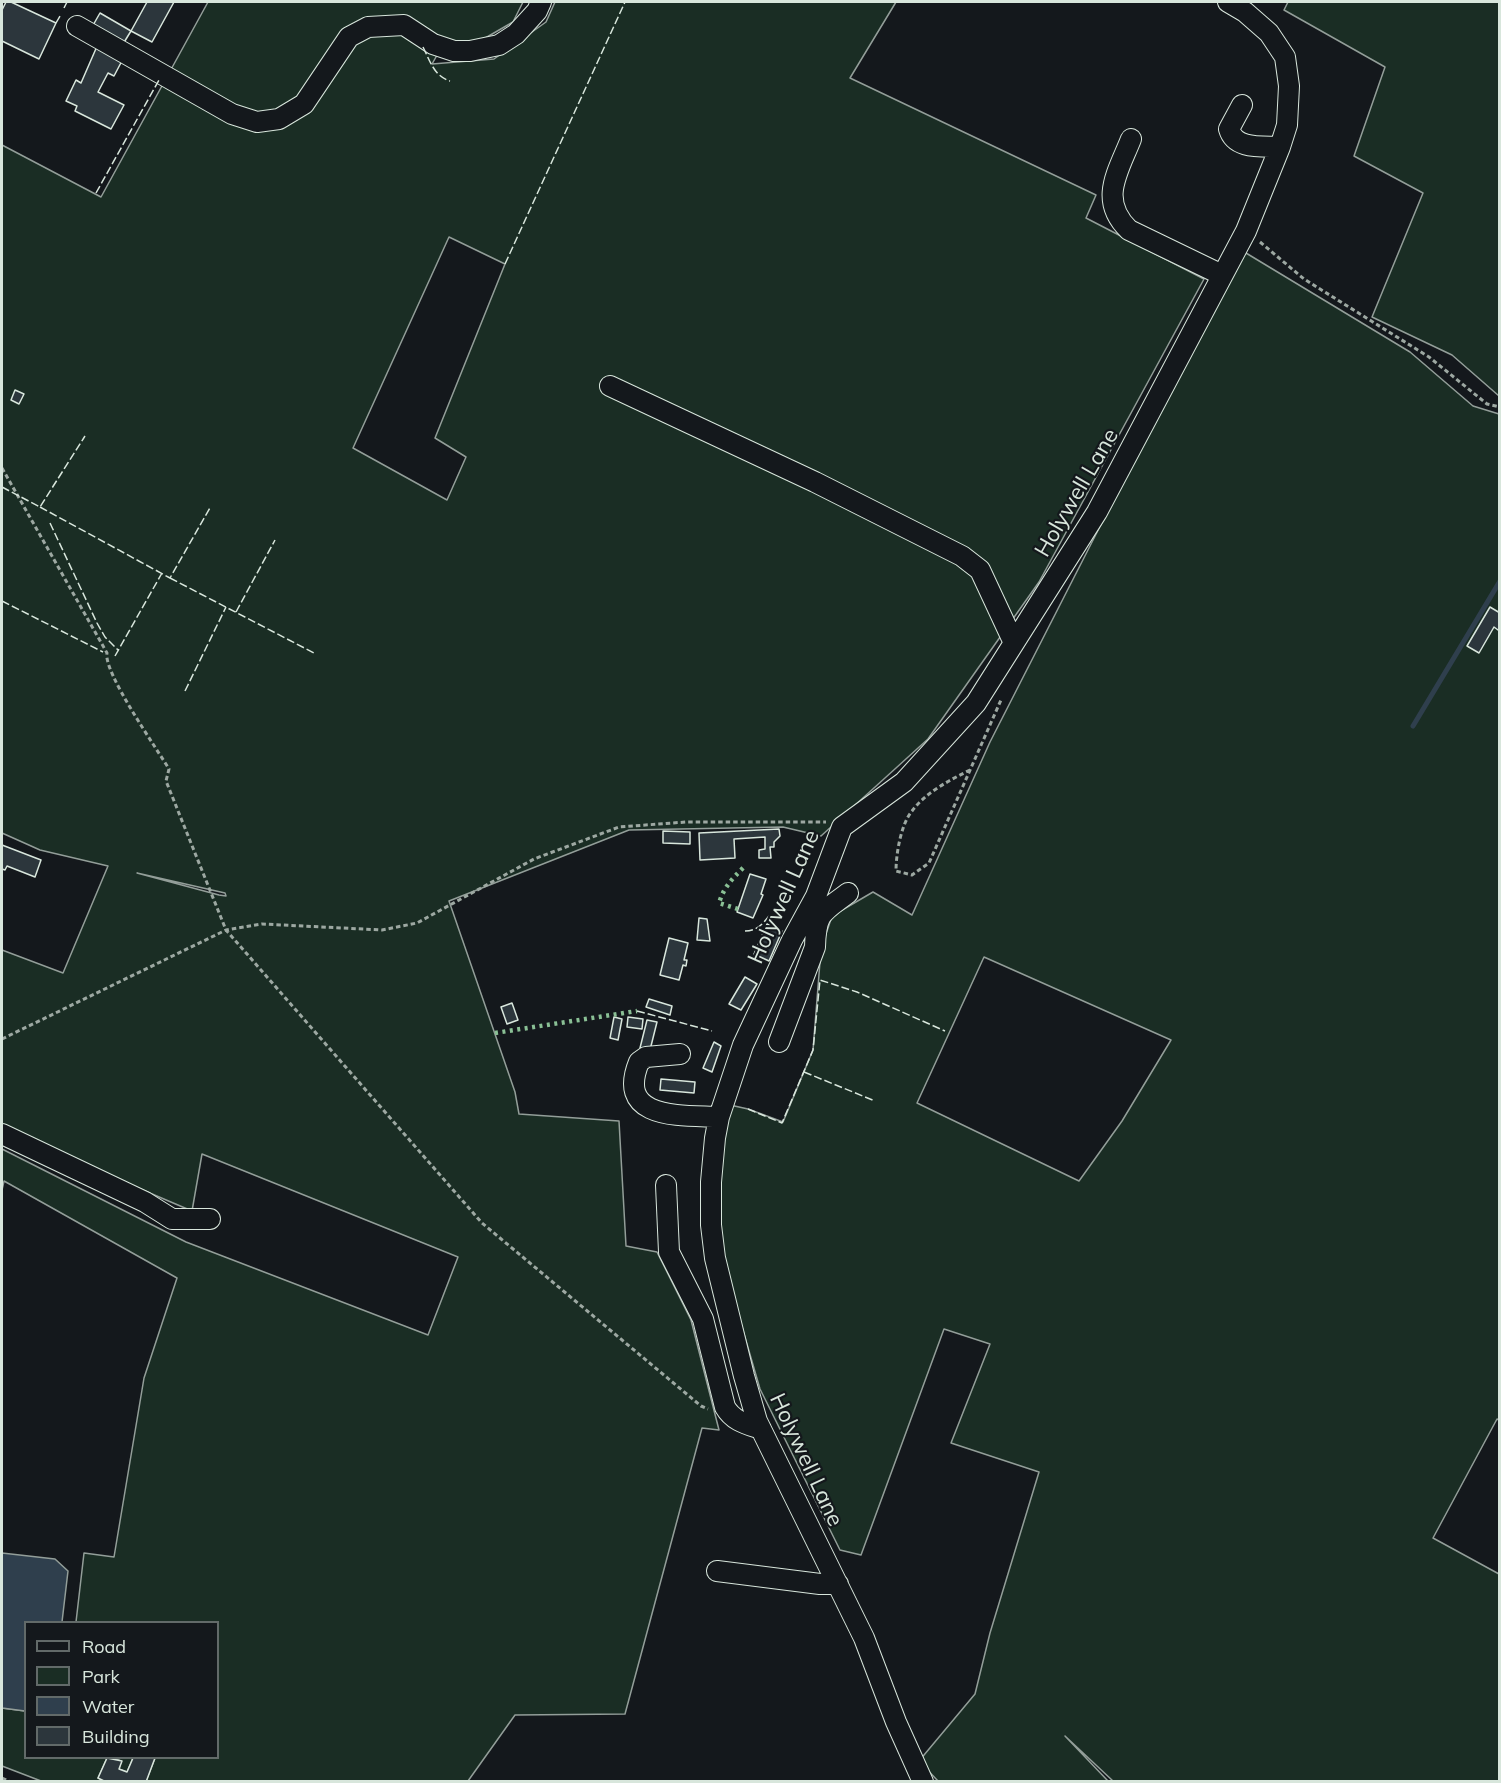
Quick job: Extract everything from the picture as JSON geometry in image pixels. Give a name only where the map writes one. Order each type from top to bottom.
[{"type":"street","points":[[76,26],[232,114],[257,122],[279,119],[304,104],[349,37],[368,27],[404,25],[433,44],[454,51],[470,51],[499,45],[516,34],[537,11],[541,2]]},
{"type":"street","name":"Holywell Lane","points":[[923,1782],[896,1722],[864,1638],[761,1429],[744,1376],[715,1258],[711,1225],[711,1182],[715,1138],[719,1117],[743,1045],[792,940],[816,896],[842,827],[904,782],[976,703],[1097,512],[1246,231],[1287,125],[1289,86],[1285,57],[1269,33],[1245,12],[1228,2]]},
{"type":"street","points":[[1242,105],[1229,129],[1235,141],[1243,145],[1280,147]]},
{"type":"street","points":[[1131,139],[1112,186],[1112,196],[1118,217],[1129,230],[1222,275]]},
{"type":"street","points":[[610,386],[815,482],[962,556],[980,570],[1014,643]]},
{"type":"street","points":[[779,1042],[815,947],[815,931],[820,914],[848,893]]},
{"type":"street","points":[[792,940],[815,931]]},
{"type":"street","points":[[680,1054],[646,1057],[639,1062],[634,1085],[641,1102],[648,1109],[660,1113],[719,1117]]},
{"type":"street","points":[[2,1134],[146,1202],[172,1219],[210,1219]]},
{"type":"street","points":[[666,1185],[669,1252],[703,1319],[725,1407],[729,1414],[739,1421],[761,1429]]},
{"type":"street","points":[[717,1571],[820,1584],[838,1584]]},
{"type":"path","points":[[1246,231],[1304,279],[1429,357],[1487,405],[1500,407]]},
{"type":"path","points":[[2,468],[107,653],[107,663],[132,711],[169,769],[165,781],[226,930],[482,1223],[701,1406],[711,1410]]},
{"type":"path","points":[[970,770],[943,783],[911,812],[896,850],[896,871],[912,875],[929,863],[970,770],[1002,696]]},
{"type":"path","points":[[2,1039],[226,930],[262,924],[382,930],[417,923],[534,858],[619,827],[686,822],[828,822]]},
{"type":"path","points":[[2,1778],[10,1782]]},
{"type":"green space","points":[[208,2],[523,2],[513,22],[480,41],[444,43],[432,64],[494,59],[546,22],[555,2],[896,2],[850,78],[1096,195],[1086,218],[1204,279],[1039,582],[928,739],[821,836],[783,827],[629,830],[449,901],[515,1092],[519,1114],[619,1121],[626,1246],[657,1252],[691,1320],[719,1430],[702,1428],[625,1714],[515,1715],[468,1781],[146,1781],[155,1759],[219,1759],[219,1621],[76,1621],[84,1553],[114,1557],[144,1378],[177,1278],[4,1181],[2,1190],[2,1149],[186,1242],[428,1335],[458,1257],[202,1154],[192,1211],[2,1130],[2,950],[63,973],[108,866],[40,850],[2,833],[2,145],[101,197]],"holes":[[[449,237],[505,264],[435,438],[466,457],[447,500],[353,448]],[[137,873],[225,893],[226,896],[219,895]]]},
{"type":"green space","points":[[1288,2],[1499,2],[1499,396],[1452,355],[1372,317],[1423,193],[1354,156],[1385,67],[1284,10]]},
{"type":"green space","points":[[1241,250],[1410,352],[1473,406],[1499,414],[1499,1420],[1497,1419],[1433,1538],[1499,1574],[1499,1781],[1113,1781],[1065,1736],[1108,1781],[938,1781],[919,1761],[975,1694],[990,1633],[1039,1472],[951,1443],[990,1344],[944,1329],[861,1555],[840,1550],[760,1389],[720,1251],[718,1179],[730,1105],[783,1122],[813,1050],[821,949],[832,916],[873,892],[912,915],[990,742]],"holes":[[[984,957],[1171,1040],[1122,1121],[1079,1181],[917,1103]]]},
{"type":"green space","points":[[2,1708],[24,1711],[24,1759],[107,1759],[98,1778],[106,1781],[41,1781],[2,1766]]},
{"type":"green space","points":[[116,1759],[133,1759],[127,1772],[119,1769],[121,1761]]},
{"type":"water","points":[[2,1553],[55,1559],[68,1571],[62,1621],[24,1621],[24,1711],[2,1708]]},
{"type":"building","points":[[6,2],[11,2],[56,23],[39,59],[2,41],[2,10]]},
{"type":"building","points":[[147,2],[174,2],[152,42],[131,31]]},
{"type":"building","points":[[100,13],[131,31],[123,44],[92,27]]},
{"type":"building","points":[[98,44],[124,57],[114,76],[108,73],[98,92],[124,105],[111,129],[75,111],[77,106],[66,101],[76,80],[81,83]]},
{"type":"building","points":[[15,390],[24,394],[19,404],[11,400]]},
{"type":"building","points":[[1490,607],[1500,613],[1500,628],[1498,630],[1494,627],[1479,653],[1467,646]]},
{"type":"building","points":[[779,829],[780,836],[774,842],[774,847],[770,847],[771,858],[759,858],[759,850],[765,849],[765,837],[734,839],[735,858],[700,860],[699,833]]},
{"type":"building","points":[[663,831],[690,832],[690,844],[663,843]]},
{"type":"building","points":[[2,845],[41,860],[35,877],[7,866],[5,870],[2,869]]},
{"type":"building","points":[[750,874],[766,879],[761,894],[763,895],[753,918],[737,912]]},
{"type":"building","points":[[699,918],[707,919],[710,941],[697,940]]},
{"type":"building","points":[[767,924],[782,931],[769,961],[754,954]]},
{"type":"building","points":[[669,938],[688,943],[684,960],[687,960],[686,966],[683,965],[679,980],[660,975]]},
{"type":"building","points":[[745,977],[757,984],[741,1010],[729,1004]]},
{"type":"building","points":[[649,999],[672,1006],[670,1015],[646,1007]]},
{"type":"building","points":[[512,1003],[518,1020],[507,1024],[501,1007]]},
{"type":"building","points":[[614,1017],[622,1019],[618,1040],[610,1038]]},
{"type":"building","points":[[628,1017],[643,1019],[642,1029],[627,1027]]},
{"type":"building","points":[[647,1020],[657,1022],[650,1050],[640,1048]]},
{"type":"building","points":[[714,1042],[721,1046],[712,1072],[703,1068]]},
{"type":"building","points":[[661,1079],[695,1082],[694,1093],[660,1090]]},
{"type":"building","points":[[107,1759],[122,1761],[119,1769],[127,1772],[133,1759],[155,1759],[146,1782],[106,1782],[98,1778]]},
{"type":"waterway","points":[[1413,726],[1500,581]]},
{"type":"hedge","points":[[738,909],[719,903],[723,892],[744,867]]},
{"type":"hedge","points":[[495,1033],[637,1011]]},
{"type":"fence","points":[[64,8],[67,2]]},
{"type":"fence","points":[[505,264],[625,2]]},
{"type":"fence","points":[[56,23],[60,16]]},
{"type":"fence","points":[[423,47],[436,72],[450,81]]},
{"type":"fence","points":[[96,193],[159,80]]},
{"type":"fence","points":[[2,487],[40,507],[85,436]]},
{"type":"fence","points":[[40,507],[170,578],[211,506]]},
{"type":"fence","points":[[50,523],[97,623],[105,637],[118,650]]},
{"type":"fence","points":[[236,612],[275,540]]},
{"type":"fence","points":[[115,656],[162,573]]},
{"type":"fence","points":[[170,578],[314,653]]},
{"type":"fence","points":[[2,601],[103,652]]},
{"type":"fence","points":[[185,691],[226,607]]},
{"type":"fence","points":[[745,931],[758,927],[769,916]]},
{"type":"fence","points":[[748,1109],[782,1123],[813,1050],[820,980],[857,992],[945,1031]]},
{"type":"fence","points":[[637,1011],[712,1031]]},
{"type":"fence","points":[[804,1072],[875,1101]]}]
